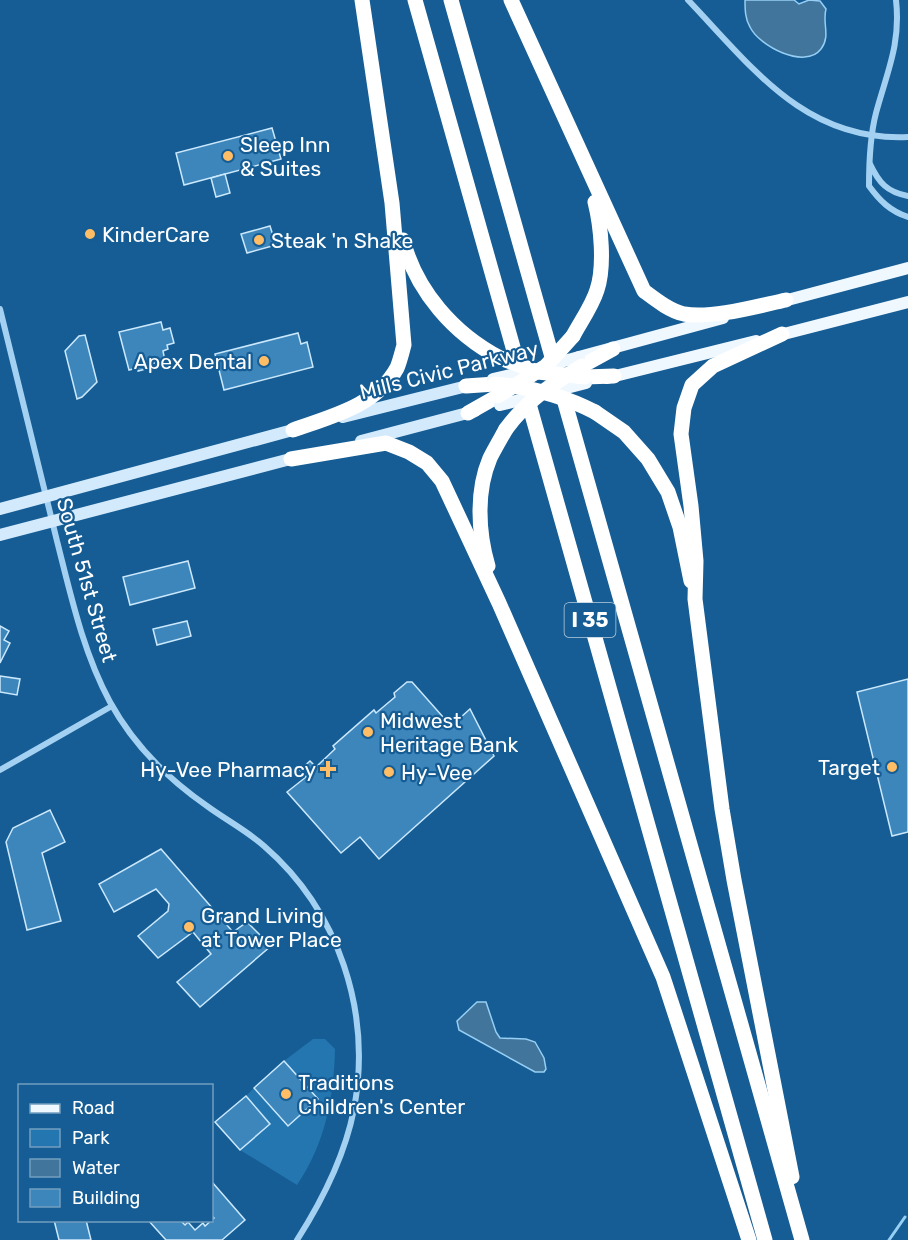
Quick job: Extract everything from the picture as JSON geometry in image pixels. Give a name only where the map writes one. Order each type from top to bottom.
[{"type":"highway","points":[[293,430],[355,408],[380,390],[398,366],[404,345],[392,203],[362,0]]},
{"type":"highway","name":"I 35","points":[[414,0],[765,1240]]},
{"type":"highway","name":"I 35","points":[[451,0],[802,1240]]},
{"type":"highway","points":[[510,0],[644,291],[659,302],[683,314],[705,315],[786,300]]},
{"type":"highway","points":[[468,413],[497,391],[516,386],[539,369],[573,336],[597,289],[602,256],[600,221],[583,162]]},
{"type":"highway","points":[[392,203],[407,257],[436,306],[459,329],[485,349],[508,361],[565,376]]},
{"type":"highway","points":[[782,334],[713,366],[692,385],[684,408],[681,434],[692,517],[696,561],[696,598],[722,809],[734,880],[792,1167],[794,1212]]},
{"type":"highway","points":[[499,603],[487,561],[480,518],[481,490],[490,459],[519,412],[565,376],[583,371],[613,349]]},
{"type":"highway","points":[[583,371],[614,376]]},
{"type":"highway","points":[[466,386],[497,391]]},
{"type":"highway","points":[[516,386],[574,401],[595,412],[624,432],[648,459],[668,492],[680,527],[686,565],[696,598]]},
{"type":"highway","points":[[291,459],[386,443],[409,452],[427,463],[442,481],[499,603],[663,976],[749,1240]]},
{"type":"main road","points":[[613,349],[908,268]]},
{"type":"main road","points":[[614,376],[907,302]]},
{"type":"main road","name":"Mills Civic Parkway","points":[[497,391],[539,369],[583,371]]},
{"type":"main road","points":[[497,391],[542,393],[583,371]]},
{"type":"main road","name":"Mills Civic Parkway","points":[[0,509],[466,386]]},
{"type":"main road","points":[[0,535],[468,413]]},
{"type":"street","points":[[688,0],[763,78],[788,100],[815,117],[872,135],[908,137]]},
{"type":"street","points":[[896,0],[897,29],[894,52],[876,113],[869,163],[869,186],[883,204],[908,217]]},
{"type":"street","points":[[869,163],[878,181],[886,189],[908,196]]},
{"type":"street","name":"South 51st Street","points":[[0,309],[52,522],[88,654],[112,706],[129,732],[165,773],[195,798],[255,839],[282,863],[316,905],[340,952],[349,979],[359,1034],[359,1076],[354,1110],[340,1157],[297,1240]]},
{"type":"street","points":[[0,770],[112,706]]},
{"type":"green space","points":[[313,1039],[325,1039],[335,1049],[333,1085],[321,1137],[297,1185],[240,1150],[270,1124],[246,1096],[254,1088],[288,1126],[318,1100],[284,1061]]},
{"type":"water","points":[[745,0],[794,0],[799,4],[809,0],[820,1],[826,9],[826,34],[821,49],[814,55],[804,57],[783,53],[772,48],[750,27],[746,17]]},
{"type":"water","points":[[477,1002],[486,1002],[500,1038],[526,1039],[535,1042],[544,1058],[546,1069],[544,1072],[535,1072],[459,1030],[457,1021]]},
{"type":"building","name":"Sleep Inn & Suites","points":[[272,128],[281,159],[184,185],[176,153]]},
{"type":"building","points":[[225,174],[230,193],[216,197],[211,178]]},
{"type":"building","name":"Steak 'n Shake","points":[[270,226],[276,245],[247,253],[241,234]]},
{"type":"building","points":[[161,322],[163,330],[170,328],[174,343],[167,345],[168,349],[163,351],[165,361],[150,364],[150,368],[138,371],[137,368],[129,370],[119,332]]},
{"type":"building","name":"Apex Dental","points":[[298,333],[301,344],[307,342],[313,367],[224,390],[215,354]]},
{"type":"building","points":[[85,335],[97,382],[77,399],[65,351],[79,336]]},
{"type":"building","points":[[188,561],[195,588],[130,605],[123,577]]},
{"type":"building","points":[[187,621],[191,636],[157,645],[153,629]]},
{"type":"building","points":[[0,626],[9,631],[4,640],[10,643],[0,663]]},
{"type":"building","points":[[0,676],[20,679],[17,695],[0,692]]},
{"type":"building","name":"Target","points":[[908,679],[908,832],[892,836],[857,692]]},
{"type":"building","name":"Hy-Vee","points":[[407,682],[412,682],[451,726],[470,709],[494,756],[379,859],[360,837],[341,853],[287,792],[306,777],[300,770],[310,761],[316,767],[335,749],[333,746],[374,710],[376,713],[395,697],[394,693]]},
{"type":"building","points":[[50,810],[65,842],[42,853],[61,921],[27,930],[6,842],[13,828]]},
{"type":"building","name":"Grand Living at Tower Place","points":[[161,849],[233,932],[247,922],[271,946],[200,1007],[177,982],[211,954],[193,932],[158,958],[138,936],[168,911],[169,904],[156,889],[114,912],[99,884]]},
{"type":"building","name":"Traditions Children's Center","points":[[284,1061],[318,1099],[288,1126],[254,1088]]},
{"type":"building","points":[[246,1096],[270,1124],[240,1150],[215,1122]]},
{"type":"building","points":[[213,1183],[245,1220],[222,1240],[166,1240],[150,1222],[182,1222],[185,1225],[188,1222],[195,1230],[203,1223],[205,1226],[213,1222]]},
{"type":"building","points":[[54,1222],[86,1222],[91,1240],[59,1240]]},
{"type":"waterway","points":[[889,1240],[905,1217]]},
{"type":"place","name":"Sleep Inn & Suites","points":[[228,156]]},
{"type":"place","name":"KinderCare","points":[[90,234]]},
{"type":"place","name":"Steak 'n Shake","points":[[259,240]]},
{"type":"place","name":"Apex Dental","points":[[264,361]]},
{"type":"place","name":"Midwest Heritage Bank","points":[[368,732]]},
{"type":"place","name":"Target","points":[[892,767]]},
{"type":"place","name":"Hy-Vee Pharmacy","points":[[328,769]]},
{"type":"place","name":"Hy-Vee","points":[[389,772]]},
{"type":"place","name":"Grand Living at Tower Place","points":[[189,927]]},
{"type":"place","name":"Traditions Children's Center","points":[[286,1094]]}]
